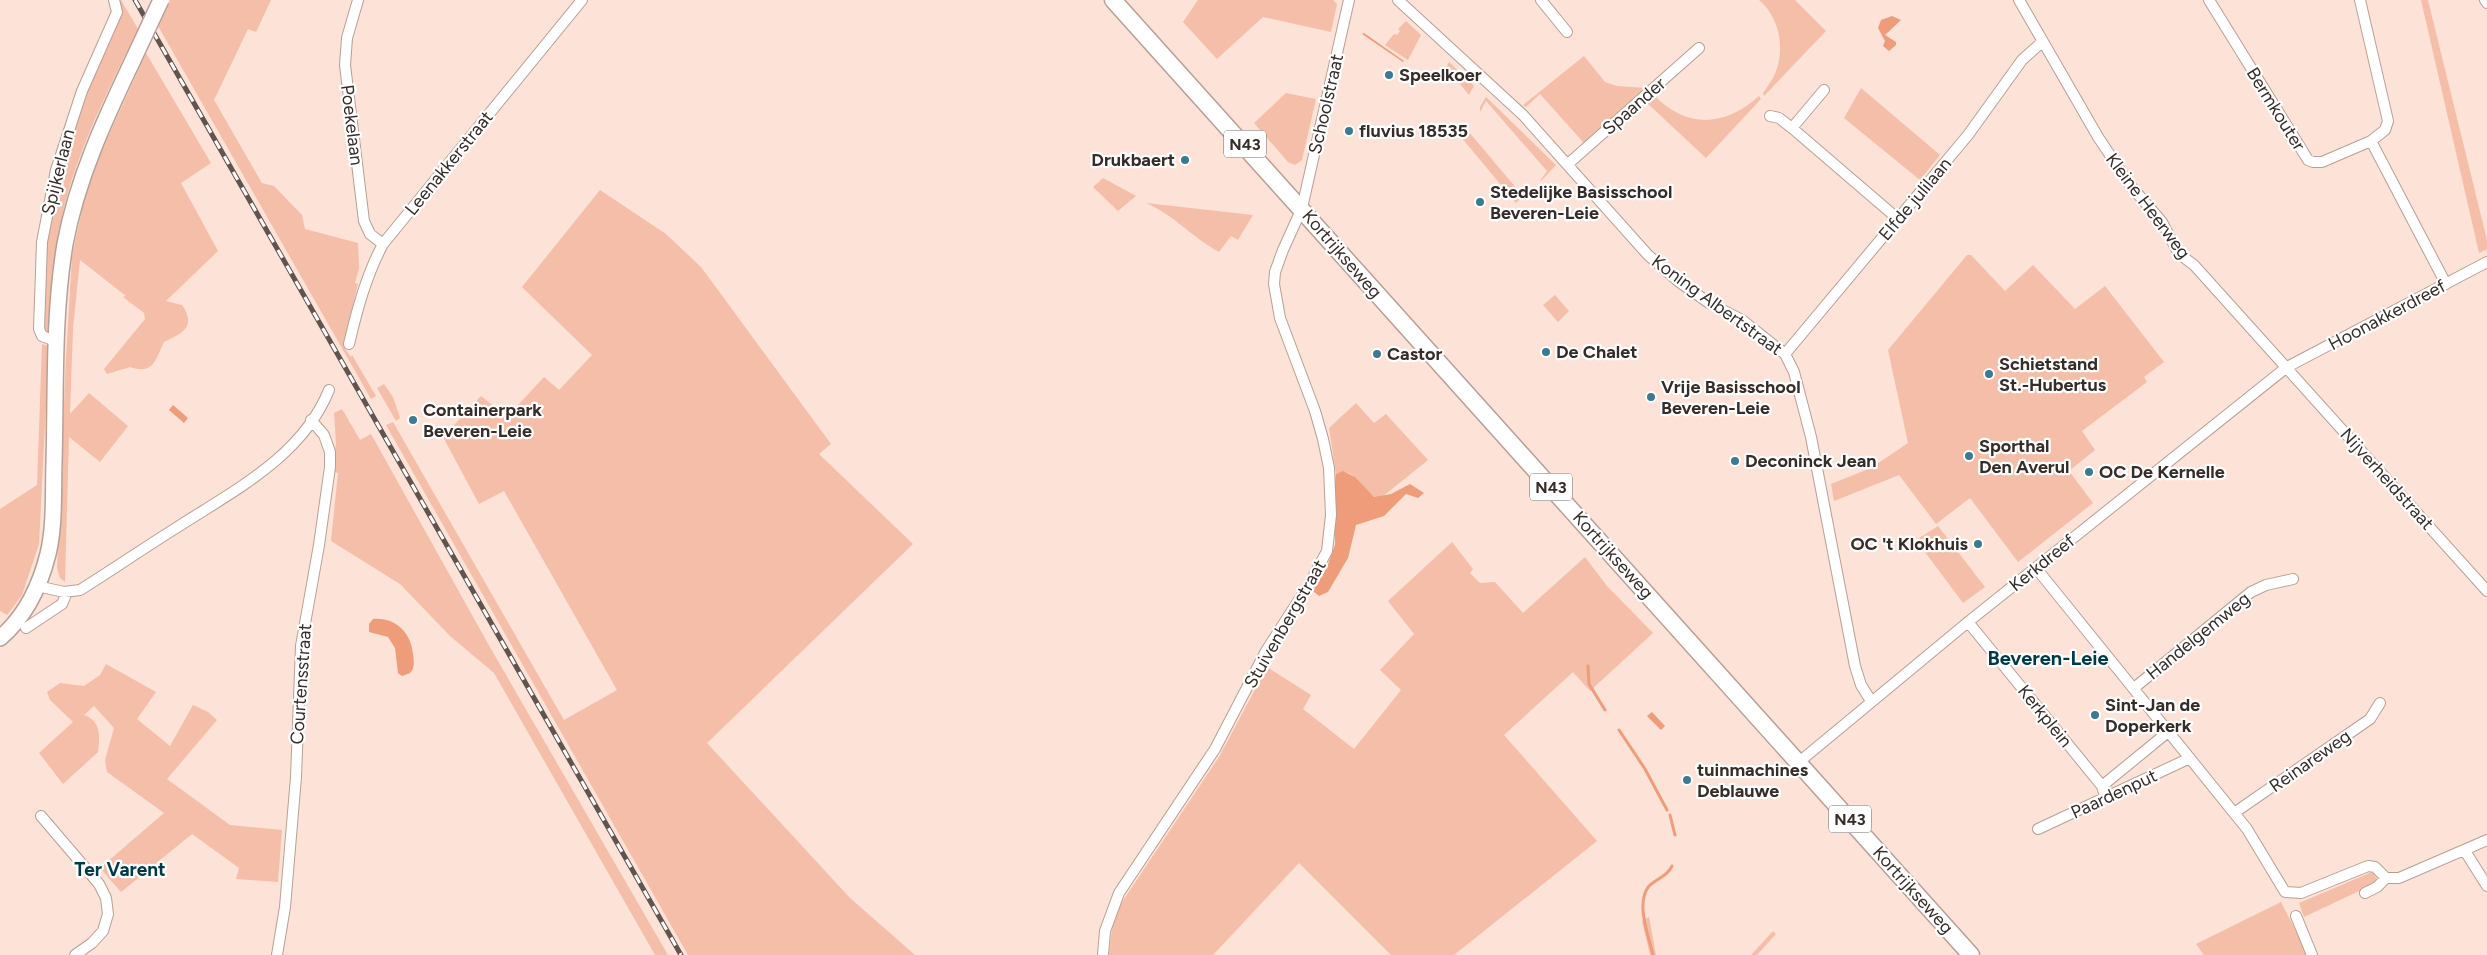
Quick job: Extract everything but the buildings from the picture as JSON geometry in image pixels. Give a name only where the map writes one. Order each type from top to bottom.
[{"type":"main road","name":"Kortrijkseweg","points":[[1114,0],[1971,955]]},
{"type":"street","name":"Spijkerlaan","points":[[58,342],[42,336],[39,329],[42,242],[63,144],[93,63],[117,12],[114,0]]},
{"type":"street","name":"Spijkerlaan","points":[[0,638],[19,618],[37,586],[48,551],[61,274],[72,215],[92,151],[161,0]]},
{"type":"street","name":"Poekelaan","points":[[358,0],[347,38],[346,78],[364,221],[370,234],[383,244]]},
{"type":"street","name":"Leenakkerstraat","points":[[349,344],[366,281],[383,244],[582,0]]},
{"type":"street","name":"Schoolstraat","points":[[1302,208],[1349,0]]},
{"type":"street","name":"Koning Albertstraat","points":[[1398,0],[1523,115],[1648,255],[1678,281],[1742,320],[1785,354],[1796,380],[1811,437],[1855,666],[1861,685],[1871,701]]},
{"type":"street","points":[[1541,0],[1567,32]]},
{"type":"street","name":"Bermkouter","points":[[2210,0],[2308,160],[2313,162],[2322,162],[2371,141],[2385,130],[2388,119],[2360,0]]},
{"type":"street","name":"Kleine Heerweg","points":[[2025,2],[2042,42],[2098,137],[2130,185],[2162,222],[2179,254],[2194,265],[2287,367]]},
{"type":"street","name":"Elfde julilaan","points":[[1785,354],[1968,135],[2022,60],[2042,42]]},
{"type":"street","name":"Spaander","points":[[1568,164],[1699,48]]},
{"type":"street","points":[[1792,128],[1824,90]]},
{"type":"street","points":[[1770,116],[1779,118],[1792,128],[1898,219]]},
{"type":"street","points":[[2371,141],[2446,284]]},
{"type":"street","name":"Stuivenbergstraat","points":[[1102,955],[1107,924],[1119,893],[1215,750],[1266,650],[1310,583],[1327,551],[1331,516],[1329,468],[1324,439],[1280,318],[1275,295],[1275,272],[1282,250],[1302,208]]},
{"type":"street","name":"Hoonakkerdreef","points":[[2287,367],[2487,262]]},
{"type":"street","name":"Kerkdreef","points":[[1799,762],[1968,622],[2287,367]]},
{"type":"street","name":"Nijverheidstraat","points":[[2287,367],[2487,591]]},
{"type":"street","points":[[37,586],[66,592],[80,590],[247,482],[289,449],[311,420],[328,390]]},
{"type":"street","name":"Courtensstraat","points":[[277,955],[284,907],[296,777],[300,646],[319,545],[330,466],[330,452],[324,435],[311,420]]},
{"type":"street","points":[[2036,568],[2247,829],[2283,890],[2291,893],[2304,892],[2366,866],[2375,867],[2386,878],[2399,878],[2466,851],[2487,840]]},
{"type":"street","name":"Handelgemweg","points":[[2134,688],[2251,592],[2266,585],[2293,579]]},
{"type":"street","points":[[26,628],[62,604],[66,592]]},
{"type":"street","name":"Kerkplein","points":[[1968,622],[2102,786],[2106,797]]},
{"type":"street","name":"Reinareweg","points":[[2234,813],[2370,719],[2380,703]]},
{"type":"street","points":[[2102,786],[2168,732]]},
{"type":"street","name":"Paardenput","points":[[2038,829],[2190,758]]},
{"type":"street","points":[[41,816],[100,884],[106,898],[108,914],[103,931],[98,938],[75,955]]},
{"type":"street","points":[[2466,851],[2487,886]]},
{"type":"street","points":[[2365,893],[2377,887],[2386,878]]},
{"type":"street","points":[[2296,916],[2312,955]]},
{"type":"shaded area","points":[[115,0],[121,0],[138,29],[94,122],[72,179],[58,236],[49,333],[46,334],[41,327],[47,228],[72,122],[121,12]]},
{"type":"shaded area","points":[[170,0],[271,0],[256,32],[248,29],[214,100],[262,183],[274,186],[302,215],[305,229],[358,243],[359,268],[355,283],[358,284],[343,346],[351,357],[352,355],[376,396],[371,399],[158,26]]},
{"type":"shaded area","points":[[1198,0],[1333,0],[1337,4],[1331,32],[1263,17],[1217,59],[1183,22]]},
{"type":"shaded area","points":[[1759,0],[1795,0],[1826,31],[1764,96],[1763,93],[1778,66],[1780,45],[1779,35],[1772,16]]},
{"type":"shaded area","points":[[2421,0],[2428,0],[2487,240],[2487,249],[2479,253]]},
{"type":"shaded area","points":[[1892,16],[1901,20],[1885,35],[1896,42],[1896,45],[1889,51],[1883,46],[1885,41],[1878,28],[1881,20]]},
{"type":"shaded area","points":[[1406,21],[1421,35],[1408,60],[1385,45],[1394,34],[1397,35],[1400,31],[1398,29]]},
{"type":"shaded area","points":[[1364,33],[1404,61],[1362,34]]},
{"type":"shaded area","points":[[146,53],[211,163],[181,183],[218,251],[166,301],[182,305],[188,319],[188,324],[182,332],[164,342],[156,360],[149,367],[138,369],[130,367],[107,374],[104,369],[145,319],[144,313],[123,297],[126,296],[80,260],[73,328],[70,414],[89,393],[128,426],[100,462],[69,437],[65,582],[60,578],[57,568],[72,257],[84,200],[98,159]]},
{"type":"shaded area","points":[[1584,56],[1605,82],[1617,86],[1646,88],[1584,143],[1540,94],[1526,107],[1523,105]]},
{"type":"shaded area","points":[[1449,62],[1474,86],[1469,95],[1451,73],[1447,76],[1443,74]]},
{"type":"shaded area","points":[[1861,88],[1940,155],[1920,180],[1844,118]]},
{"type":"shaded area","points":[[1286,93],[1316,99],[1302,160],[1295,165],[1288,162],[1254,123]]},
{"type":"shaded area","points":[[1654,95],[1679,114],[1706,120],[1733,114],[1759,96],[1761,99],[1706,158],[1646,102]]},
{"type":"shaded area","points":[[1486,97],[1556,165],[1542,180],[1540,181],[1547,171],[1486,101],[1480,112],[1480,107]]},
{"type":"shaded area","points":[[1468,131],[1523,196],[1516,203],[1461,137]]},
{"type":"shaded area","points":[[1103,178],[1136,196],[1118,211],[1093,187]]},
{"type":"shaded area","points":[[600,190],[666,234],[701,267],[831,444],[819,454],[913,544],[707,743],[850,898],[915,955],[688,955],[386,425],[393,422],[564,720],[617,690],[504,491],[479,504],[443,437],[481,396],[507,417],[544,377],[559,390],[592,355],[522,287]]},
{"type":"shaded area","points":[[1146,203],[1253,215],[1238,240],[1231,236],[1219,252],[1166,214]]},
{"type":"shaded area","points":[[1967,255],[1971,255],[2005,291],[2033,265],[2075,309],[2105,286],[2164,362],[2144,377],[2147,382],[2082,431],[2095,450],[2069,471],[2093,503],[2018,562],[1970,498],[1936,524],[1899,475],[1834,501],[1831,484],[1871,468],[1908,443],[1888,350]]},
{"type":"shaded area","points":[[1555,295],[1569,311],[1558,322],[1543,305]]},
{"type":"shaded area","points":[[42,344],[49,346],[39,544],[22,595],[7,615],[0,611],[0,509],[37,485]]},
{"type":"shaded area","points":[[384,384],[393,397],[400,418],[396,421],[377,388]]},
{"type":"shaded area","points":[[1356,403],[1374,423],[1386,414],[1428,460],[1382,497],[1375,497],[1369,494],[1356,478],[1350,474],[1344,472],[1336,474],[1329,428]]},
{"type":"shaded area","points":[[173,405],[188,418],[184,423],[169,410]]},
{"type":"shaded area","points":[[342,409],[360,440],[371,434],[491,649],[668,955],[655,955],[494,673],[450,636],[400,584],[331,541],[338,473],[333,472],[336,443],[334,413]]},
{"type":"shaded area","points":[[1343,471],[1355,477],[1374,497],[1391,494],[1410,484],[1424,493],[1418,498],[1406,494],[1384,516],[1356,525],[1348,558],[1328,592],[1319,596],[1313,591],[1327,567],[1335,545],[1335,482],[1336,474]]},
{"type":"shaded area","points":[[1938,526],[1985,587],[1963,603],[1916,540]]},
{"type":"shaded area","points":[[1452,542],[1473,569],[1470,573],[1480,583],[1495,582],[1523,613],[1585,557],[1607,586],[1653,633],[1590,691],[1573,672],[1504,735],[1597,841],[1454,955],[1391,955],[1299,863],[1213,955],[1109,955],[1112,928],[1120,905],[1219,757],[1267,667],[1311,695],[1303,709],[1354,749],[1401,690],[1380,670],[1414,634],[1388,601]]},
{"type":"shaded area","points":[[373,619],[389,621],[406,633],[412,646],[414,659],[410,673],[402,676],[398,673],[395,648],[388,637],[369,632],[369,624]]},
{"type":"shaded area","points":[[106,664],[156,692],[137,719],[170,746],[193,705],[208,712],[217,720],[167,779],[230,825],[282,830],[278,882],[236,879],[239,868],[192,834],[121,892],[100,868],[164,813],[107,772],[105,760],[114,728],[94,706],[84,715],[94,721],[98,730],[98,752],[63,784],[39,753],[73,722],[50,700],[47,692],[60,683],[84,686],[100,675]]},
{"type":"shaded area","points":[[1652,712],[1665,726],[1661,730],[1647,716]]},
{"type":"shaded area","points":[[2372,872],[2377,879],[2374,884],[2304,917],[2299,903]]},
{"type":"shaded area","points":[[2281,902],[2308,955],[2204,955],[2196,944]]},
{"type":"shaded area","points":[[1649,917],[1656,955],[1650,955],[1642,921]]},
{"type":"shaded area","points":[[1773,931],[1776,934],[1757,955],[1751,955]]},
{"type":"waterway","points":[[1588,666],[1589,684],[1605,710]]},
{"type":"waterway","points":[[1619,730],[1645,769],[1667,810]]},
{"type":"waterway","points":[[1670,815],[1675,835]]},
{"type":"waterway","points":[[1653,955],[1644,920],[1643,901],[1649,886],[1665,875],[1672,866]]},
{"type":"railway","points":[[135,0],[681,955]]},
{"type":"place","name":"Speelkoer","points":[[1389,75]]},
{"type":"place","name":"fluvius 18535","points":[[1349,131]]},
{"type":"place","name":"Drukbaert","points":[[1185,160]]},
{"type":"place","name":"Stedelijke Basisschool Beveren-Leie","points":[[1480,202]]},
{"type":"place","name":"De Chalet","points":[[1546,352]]},
{"type":"place","name":"Castor","points":[[1377,354]]},
{"type":"place","name":"Schietstand St.-Hubertus","points":[[1989,374]]},
{"type":"place","name":"Vrije Basisschool Beveren-Leie","points":[[1651,397]]},
{"type":"place","name":"Containerpark Beveren-Leie","points":[[413,420]]},
{"type":"place","name":"Sporthal Den Averul","points":[[1969,456]]},
{"type":"place","name":"Deconinck Jean","points":[[1735,461]]},
{"type":"place","name":"OC De Kernelle","points":[[2089,472]]},
{"type":"place","name":"OC 't Klokhuis","points":[[1978,544]]},
{"type":"place","name":"Sint-Jan de Doperkerk","points":[[2095,715]]},
{"type":"place","name":"tuinmachines Deblauwe","points":[[1687,780]]},
{"type":"district","name":"Beveren-Leie","points":[[2048,658]]},
{"type":"district","name":"Ter Varent","points":[[120,869]]}]
